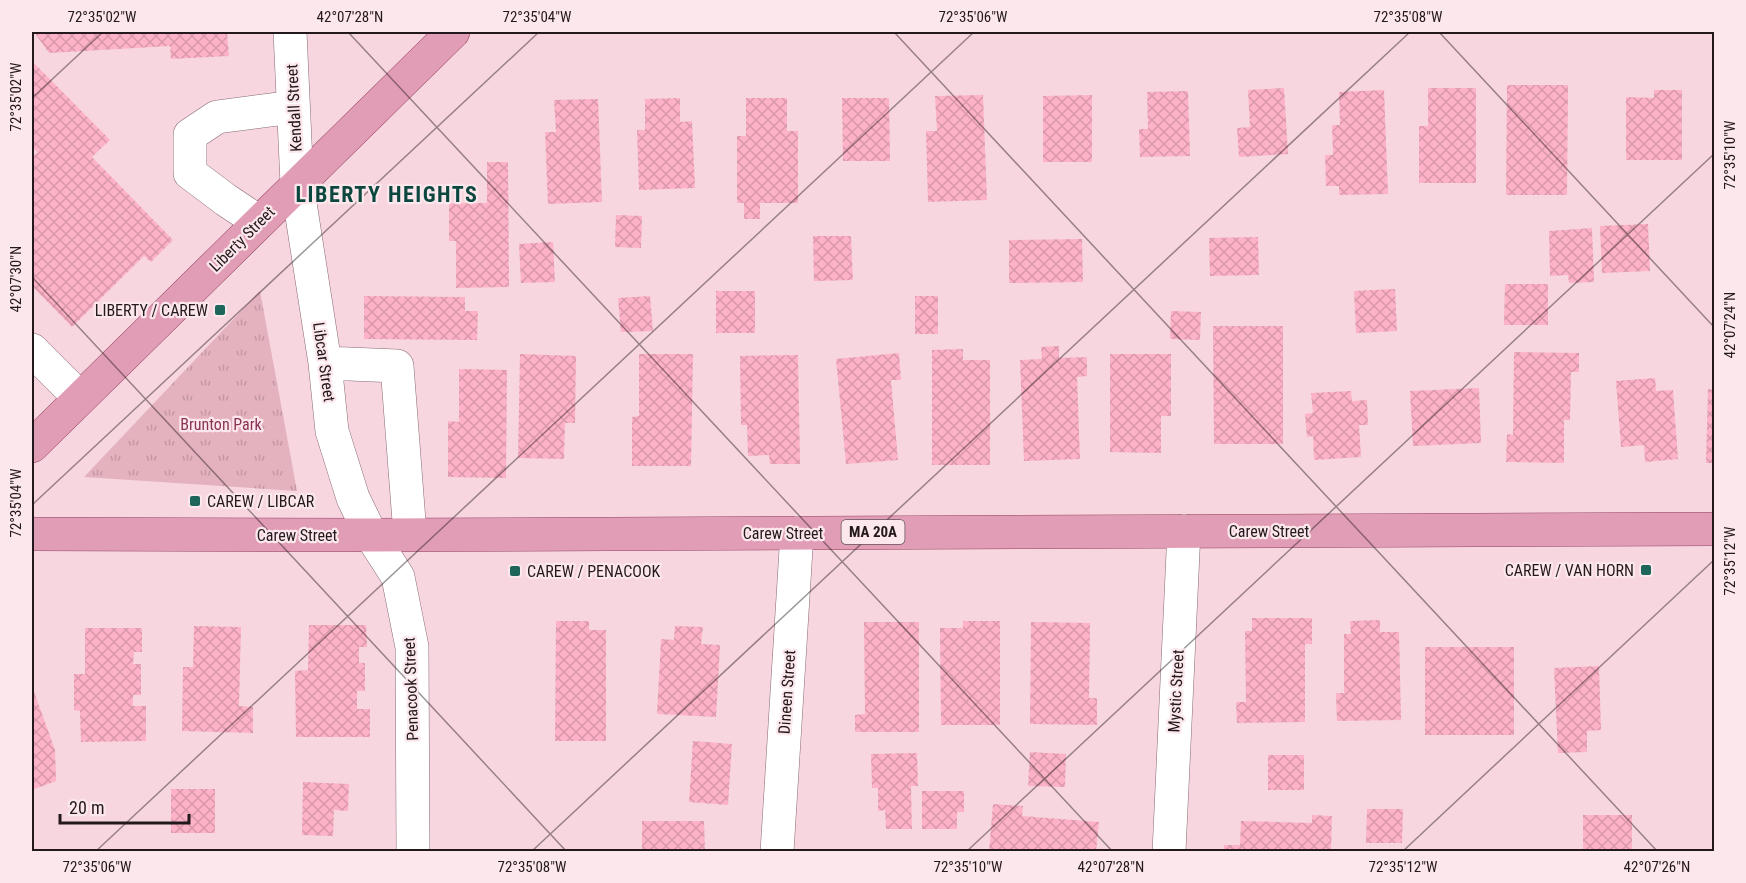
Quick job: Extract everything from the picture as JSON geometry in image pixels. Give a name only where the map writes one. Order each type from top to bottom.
[{"type":"main road","name":"Liberty Street","points":[[32,446],[453,32]]},
{"type":"main road","name":"Carew Street","points":[[32,534],[371,535],[1714,529]]},
{"type":"street","name":"Kendall Street","points":[[290,32],[297,184]]},
{"type":"street","points":[[259,222],[189,173],[190,135],[217,117],[293,107]]},
{"type":"street","name":"Libcar Street","points":[[297,184],[325,363],[332,431],[353,498],[371,535]]},
{"type":"street","points":[[32,350],[80,398]]},
{"type":"street","points":[[325,363],[398,366],[410,534]]},
{"type":"street","name":"Mystic Street","points":[[1169,852],[1184,531]]},
{"type":"street","name":"Dineen Street","points":[[777,852],[797,533]]},
{"type":"street","name":"Penacook Street","points":[[371,535],[398,577],[412,647],[413,852]]},
{"type":"green space","name":"Brunton Park","points":[[260,291],[297,491],[84,477]]},
{"type":"building","points":[[34,32],[227,32],[229,56],[171,59],[170,46],[49,53]]},
{"type":"building","points":[[32,61],[110,140],[92,157],[173,240],[151,262],[144,256],[72,327],[32,286],[32,158],[37,152],[32,147]]},
{"type":"building","points":[[1507,85],[1568,85],[1567,195],[1506,195]]},
{"type":"building","points":[[1284,88],[1288,154],[1239,157],[1237,128],[1250,127],[1248,90]]},
{"type":"building","points":[[1428,88],[1476,88],[1476,183],[1419,183],[1419,126],[1428,126]]},
{"type":"building","points":[[1384,90],[1388,194],[1339,195],[1339,186],[1326,186],[1325,155],[1333,155],[1332,125],[1340,125],[1339,92]]},
{"type":"building","points":[[1654,90],[1682,90],[1682,160],[1626,160],[1626,97],[1654,98]]},
{"type":"building","points":[[1188,91],[1190,156],[1140,157],[1139,129],[1148,129],[1147,92]]},
{"type":"building","points":[[983,95],[987,200],[928,202],[926,131],[937,131],[935,96]]},
{"type":"building","points":[[1092,95],[1092,162],[1043,162],[1043,96]]},
{"type":"building","points":[[680,98],[680,122],[692,121],[695,188],[639,190],[637,130],[645,130],[645,99]]},
{"type":"building","points":[[746,98],[787,98],[787,131],[798,131],[798,203],[760,203],[760,219],[744,219],[744,203],[737,203],[737,136],[746,136]]},
{"type":"building","points":[[842,98],[889,98],[890,161],[843,161]]},
{"type":"building","points":[[598,99],[602,202],[548,204],[545,132],[556,132],[554,100]]},
{"type":"building","points":[[487,162],[508,162],[509,287],[456,288],[456,241],[449,241],[449,203],[487,203]]},
{"type":"building","points":[[616,215],[642,216],[641,248],[615,247]]},
{"type":"building","points":[[1648,224],[1650,271],[1602,273],[1600,226]]},
{"type":"building","points":[[1592,228],[1594,282],[1569,283],[1568,275],[1550,276],[1549,231]]},
{"type":"building","points":[[813,236],[851,236],[853,280],[814,281]]},
{"type":"building","points":[[1258,237],[1259,275],[1210,276],[1209,238]]},
{"type":"building","points":[[1082,239],[1083,282],[1009,283],[1009,240]]},
{"type":"building","points":[[553,242],[555,282],[521,283],[519,244]]},
{"type":"building","points":[[1505,284],[1548,284],[1548,325],[1504,325]]},
{"type":"building","points":[[1395,289],[1397,331],[1356,333],[1354,291]]},
{"type":"building","points":[[716,291],[755,291],[755,333],[716,333]]},
{"type":"building","points":[[364,296],[465,297],[465,311],[478,311],[477,340],[364,339]]},
{"type":"building","points":[[650,296],[653,331],[621,332],[618,298]]},
{"type":"building","points":[[915,296],[938,296],[938,334],[915,334]]},
{"type":"building","points":[[1171,311],[1201,312],[1200,340],[1170,339]]},
{"type":"building","points":[[1213,326],[1283,326],[1283,444],[1214,444]]},
{"type":"building","points":[[1059,346],[1059,358],[1087,357],[1087,376],[1077,377],[1080,459],[1024,461],[1020,360],[1042,359],[1041,347]]},
{"type":"building","points":[[963,349],[963,360],[990,360],[990,465],[932,465],[932,350]]},
{"type":"building","points":[[1514,352],[1579,353],[1579,372],[1571,372],[1570,420],[1564,420],[1564,463],[1506,462],[1507,434],[1513,435]]},
{"type":"building","points":[[899,353],[901,380],[891,380],[898,460],[846,464],[836,359]]},
{"type":"building","points":[[520,354],[576,356],[575,423],[565,423],[564,459],[518,458]]},
{"type":"building","points":[[639,354],[693,354],[691,466],[632,466],[632,417],[639,416]]},
{"type":"building","points":[[1110,354],[1171,354],[1171,416],[1161,416],[1161,453],[1110,452]]},
{"type":"building","points":[[798,355],[800,464],[770,464],[769,455],[748,456],[747,425],[741,425],[740,356]]},
{"type":"building","points":[[459,369],[507,370],[506,478],[448,477],[448,421],[459,422]]},
{"type":"building","points":[[1655,378],[1656,391],[1673,390],[1678,459],[1645,462],[1644,445],[1621,447],[1616,381]]},
{"type":"building","points":[[1479,388],[1481,443],[1413,446],[1410,391]]},
{"type":"building","points":[[1708,389],[1714,390],[1714,463],[1706,463]]},
{"type":"building","points":[[1351,391],[1352,401],[1367,400],[1368,425],[1359,425],[1361,457],[1314,460],[1313,436],[1307,437],[1305,414],[1313,413],[1311,393]]},
{"type":"building","points":[[1252,618],[1312,618],[1312,644],[1305,644],[1305,722],[1237,723],[1236,702],[1246,702],[1245,631],[1252,631]]},
{"type":"building","points":[[1380,620],[1380,632],[1399,632],[1401,720],[1337,721],[1336,693],[1344,693],[1344,634],[1351,634],[1350,621]]},
{"type":"building","points":[[556,621],[589,621],[589,630],[606,630],[606,741],[555,741]]},
{"type":"building","points":[[963,621],[1000,621],[1000,725],[941,725],[940,628],[963,628]]},
{"type":"building","points":[[864,622],[919,622],[919,732],[855,732],[855,715],[865,714]]},
{"type":"building","points":[[1031,622],[1090,623],[1089,698],[1097,698],[1097,725],[1030,724]]},
{"type":"building","points":[[309,625],[366,625],[367,647],[359,647],[359,663],[365,663],[365,691],[357,691],[357,709],[370,709],[370,737],[296,737],[295,671],[308,670]]},
{"type":"building","points":[[194,626],[241,627],[239,706],[253,707],[253,733],[182,731],[183,667],[193,667]]},
{"type":"building","points":[[675,626],[703,627],[701,644],[720,645],[716,717],[657,714],[661,639],[674,640]]},
{"type":"building","points":[[85,628],[142,628],[142,652],[134,652],[133,664],[141,664],[141,695],[133,695],[133,706],[146,706],[146,741],[81,742],[80,711],[74,710],[74,674],[85,674]]},
{"type":"building","points":[[1425,647],[1514,647],[1514,735],[1425,735]]},
{"type":"building","points":[[1599,666],[1601,730],[1587,731],[1587,752],[1558,753],[1554,668]]},
{"type":"building","points":[[32,686],[55,750],[56,781],[32,790]]},
{"type":"building","points":[[693,741],[732,744],[728,805],[689,802]]},
{"type":"building","points":[[1030,752],[1066,754],[1065,787],[1028,786]]},
{"type":"building","points":[[917,753],[918,786],[911,786],[912,829],[886,829],[885,810],[878,811],[878,788],[872,788],[871,754]]},
{"type":"building","points":[[1268,755],[1304,755],[1304,790],[1268,790]]},
{"type":"building","points":[[303,782],[349,784],[348,811],[334,810],[333,836],[302,835]]},
{"type":"building","points":[[171,789],[215,789],[215,833],[171,833]]},
{"type":"building","points":[[922,791],[964,791],[964,812],[957,812],[957,829],[922,829]]},
{"type":"building","points":[[993,804],[1023,806],[1022,816],[1099,822],[1096,852],[989,852]]},
{"type":"building","points":[[1367,809],[1403,809],[1402,843],[1366,843]]},
{"type":"building","points":[[1312,815],[1332,816],[1331,852],[1224,852],[1224,845],[1240,845],[1241,821],[1312,823]]},
{"type":"building","points":[[1583,815],[1632,815],[1632,852],[1583,852]]},
{"type":"building","points":[[642,821],[704,821],[705,852],[642,852]]},
{"type":"place","name":"LIBERTY / CAREW","points":[[220,310]]},
{"type":"place","name":"CAREW / LIBCAR","points":[[195,501]]},
{"type":"place","name":"CAREW / VAN HORN","points":[[1646,570]]},
{"type":"place","name":"CAREW / PENACOOK","points":[[515,571]]},
{"type":"district","name":"LIBERTY HEIGHTS","points":[[387,194]]}]
